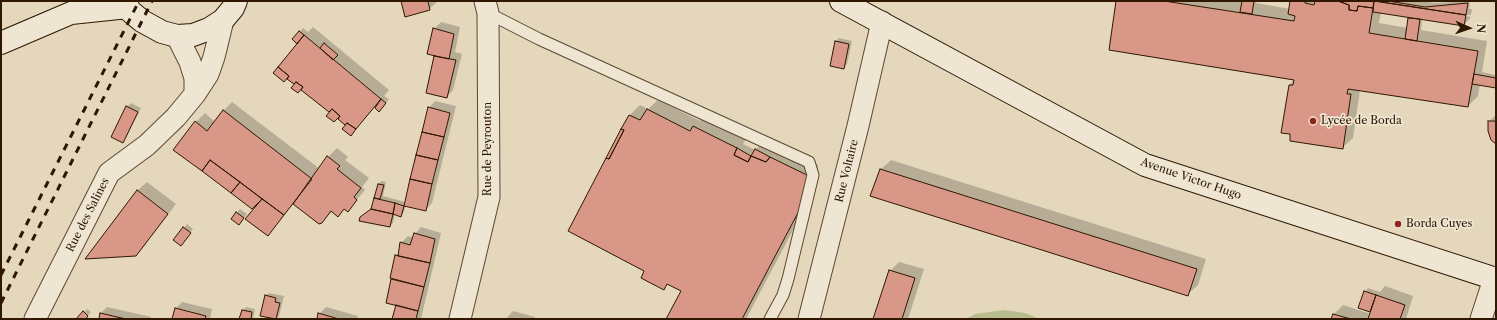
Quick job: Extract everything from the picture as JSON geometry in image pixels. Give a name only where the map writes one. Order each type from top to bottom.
[{"type":"main road","points":[[1,43],[77,7],[126,4],[137,17],[151,27],[177,36],[194,35],[209,29],[223,20],[233,8],[236,1]]},
{"type":"main road","name":"Avenue Victor Hugo","points":[[841,1],[1145,165],[1495,279]]},
{"type":"street","name":"Rue de Peyrouton","points":[[460,319],[489,197],[486,7]]},
{"type":"street","name":"Rue des Salines","points":[[35,319],[109,173],[147,145],[176,117],[195,94],[208,74],[223,20]]},
{"type":"street","name":"Rue Voltaire","points":[[809,319],[857,131],[882,22]]},
{"type":"street","points":[[177,36],[190,62],[195,78],[195,94]]},
{"type":"street","points":[[1481,319],[1495,279]]},
{"type":"lane","points":[[486,7],[539,38],[809,162],[813,175],[788,279],[783,295],[770,319]]},
{"type":"green space","points":[[1004,310],[1025,313],[1040,319],[966,319],[975,314]]},
{"type":"building","points":[[401,1],[428,1],[430,10],[405,17]]},
{"type":"building","points":[[1116,1],[1164,1],[1294,21],[1295,16],[1288,14],[1290,1],[1305,1],[1305,3],[1314,5],[1315,1],[1338,1],[1349,5],[1349,10],[1357,11],[1358,6],[1373,8],[1369,33],[1478,51],[1468,107],[1348,89],[1347,94],[1351,94],[1343,149],[1290,141],[1290,134],[1281,133],[1289,85],[1293,85],[1294,80],[1109,50]]},
{"type":"building","points":[[1242,1],[1254,1],[1252,14],[1240,12]]},
{"type":"building","points":[[1338,1],[1374,1],[1373,8],[1358,6],[1357,11],[1349,10],[1349,5]]},
{"type":"building","points":[[1374,1],[1466,15],[1464,26],[1373,12]]},
{"type":"building","points":[[1375,1],[1388,1],[1425,7],[1468,3],[1466,15]]},
{"type":"building","points":[[1408,18],[1420,19],[1417,41],[1405,39]]},
{"type":"building","points":[[433,28],[454,34],[449,59],[427,54]]},
{"type":"building","points":[[299,31],[304,35],[297,44],[292,39]]},
{"type":"building","points":[[304,35],[381,99],[356,129],[347,123],[345,125],[338,119],[340,116],[332,109],[329,112],[301,90],[303,87],[296,82],[294,84],[287,79],[289,76],[278,67]]},
{"type":"building","points":[[835,41],[849,44],[844,69],[830,66]]},
{"type":"building","points":[[324,43],[338,55],[333,60],[320,48]]},
{"type":"building","points":[[434,56],[456,60],[447,98],[426,93]]},
{"type":"building","points":[[278,67],[289,76],[284,82],[273,73]]},
{"type":"building","points":[[1474,74],[1496,78],[1496,88],[1472,84]]},
{"type":"building","points":[[296,82],[303,87],[298,93],[291,88]]},
{"type":"building","points":[[381,99],[386,103],[379,112],[375,108]]},
{"type":"building","points":[[126,106],[138,112],[123,143],[111,137]]},
{"type":"building","points":[[428,107],[450,113],[444,137],[422,132]]},
{"type":"building","points":[[332,109],[340,116],[334,122],[326,116]]},
{"type":"building","points":[[647,109],[690,131],[693,126],[737,148],[734,155],[748,162],[751,156],[766,162],[770,157],[809,176],[801,207],[742,319],[666,319],[681,291],[667,284],[664,290],[641,278],[644,271],[568,231],[606,158],[609,159],[624,130],[621,129],[629,115],[640,120]]},
{"type":"building","points":[[223,110],[312,179],[284,215],[210,160],[202,171],[173,150],[195,121],[207,131]]},
{"type":"building","points":[[1488,121],[1496,121],[1496,144],[1491,140],[1488,131]]},
{"type":"building","points":[[347,123],[356,129],[351,136],[342,129]]},
{"type":"building","points":[[621,129],[624,130],[609,159],[606,158]]},
{"type":"building","points":[[422,132],[444,137],[438,160],[416,155]]},
{"type":"building","points":[[737,148],[751,156],[748,162],[734,155]]},
{"type":"building","points":[[755,149],[770,157],[766,162],[751,156]]},
{"type":"building","points":[[416,155],[438,160],[432,184],[410,179]]},
{"type":"building","points":[[327,156],[340,166],[337,169],[361,188],[354,197],[357,200],[348,212],[344,209],[338,217],[331,211],[322,223],[319,224],[293,204]]},
{"type":"building","points":[[210,160],[240,182],[231,193],[202,171]]},
{"type":"building","points":[[880,169],[1197,269],[1188,296],[870,196]]},
{"type":"building","points":[[410,179],[432,184],[426,211],[404,206]]},
{"type":"building","points":[[240,182],[262,199],[252,209],[231,193]]},
{"type":"building","points":[[378,184],[384,185],[380,199],[374,198]]},
{"type":"building","points":[[137,190],[168,214],[136,256],[85,259]]},
{"type":"building","points":[[374,198],[395,203],[393,214],[371,209]]},
{"type":"building","points":[[262,199],[284,215],[268,236],[245,219]]},
{"type":"building","points":[[395,203],[404,206],[401,217],[393,214]]},
{"type":"building","points":[[371,209],[393,214],[390,227],[359,221],[360,217]]},
{"type":"building","points":[[236,212],[244,218],[239,225],[231,219]]},
{"type":"building","points":[[183,227],[191,233],[181,246],[173,240]]},
{"type":"building","points":[[414,233],[435,239],[430,263],[398,256],[400,242],[410,245]]},
{"type":"building","points":[[395,255],[430,263],[424,287],[390,278]]},
{"type":"building","points":[[889,270],[915,278],[902,319],[873,319]]},
{"type":"building","points":[[391,279],[424,287],[418,311],[386,303]]},
{"type":"building","points":[[1364,291],[1376,295],[1370,312],[1358,308]]},
{"type":"building","points":[[265,295],[276,298],[275,302],[280,303],[276,319],[260,316]]},
{"type":"building","points":[[1376,295],[1405,305],[1400,319],[1368,319]]},
{"type":"building","points":[[396,305],[418,311],[416,319],[392,319]]},
{"type":"building","points":[[175,308],[206,316],[205,319],[172,319]]},
{"type":"building","points":[[242,310],[252,312],[251,319],[239,319]]},
{"type":"building","points":[[83,311],[88,316],[86,319],[76,319]]},
{"type":"building","points":[[100,313],[126,319],[99,319]]},
{"type":"building","points":[[318,313],[339,319],[317,319]]},
{"type":"building","points":[[1333,314],[1351,319],[1331,319]]},
{"type":"railway","points":[[1,275],[139,1]]},
{"type":"railway","points":[[1,303],[152,1]]},
{"type":"place","name":"Lycée de Borda","points":[[1313,121]]},
{"type":"place","name":"Borda Cuyes","points":[[1398,224]]}]
